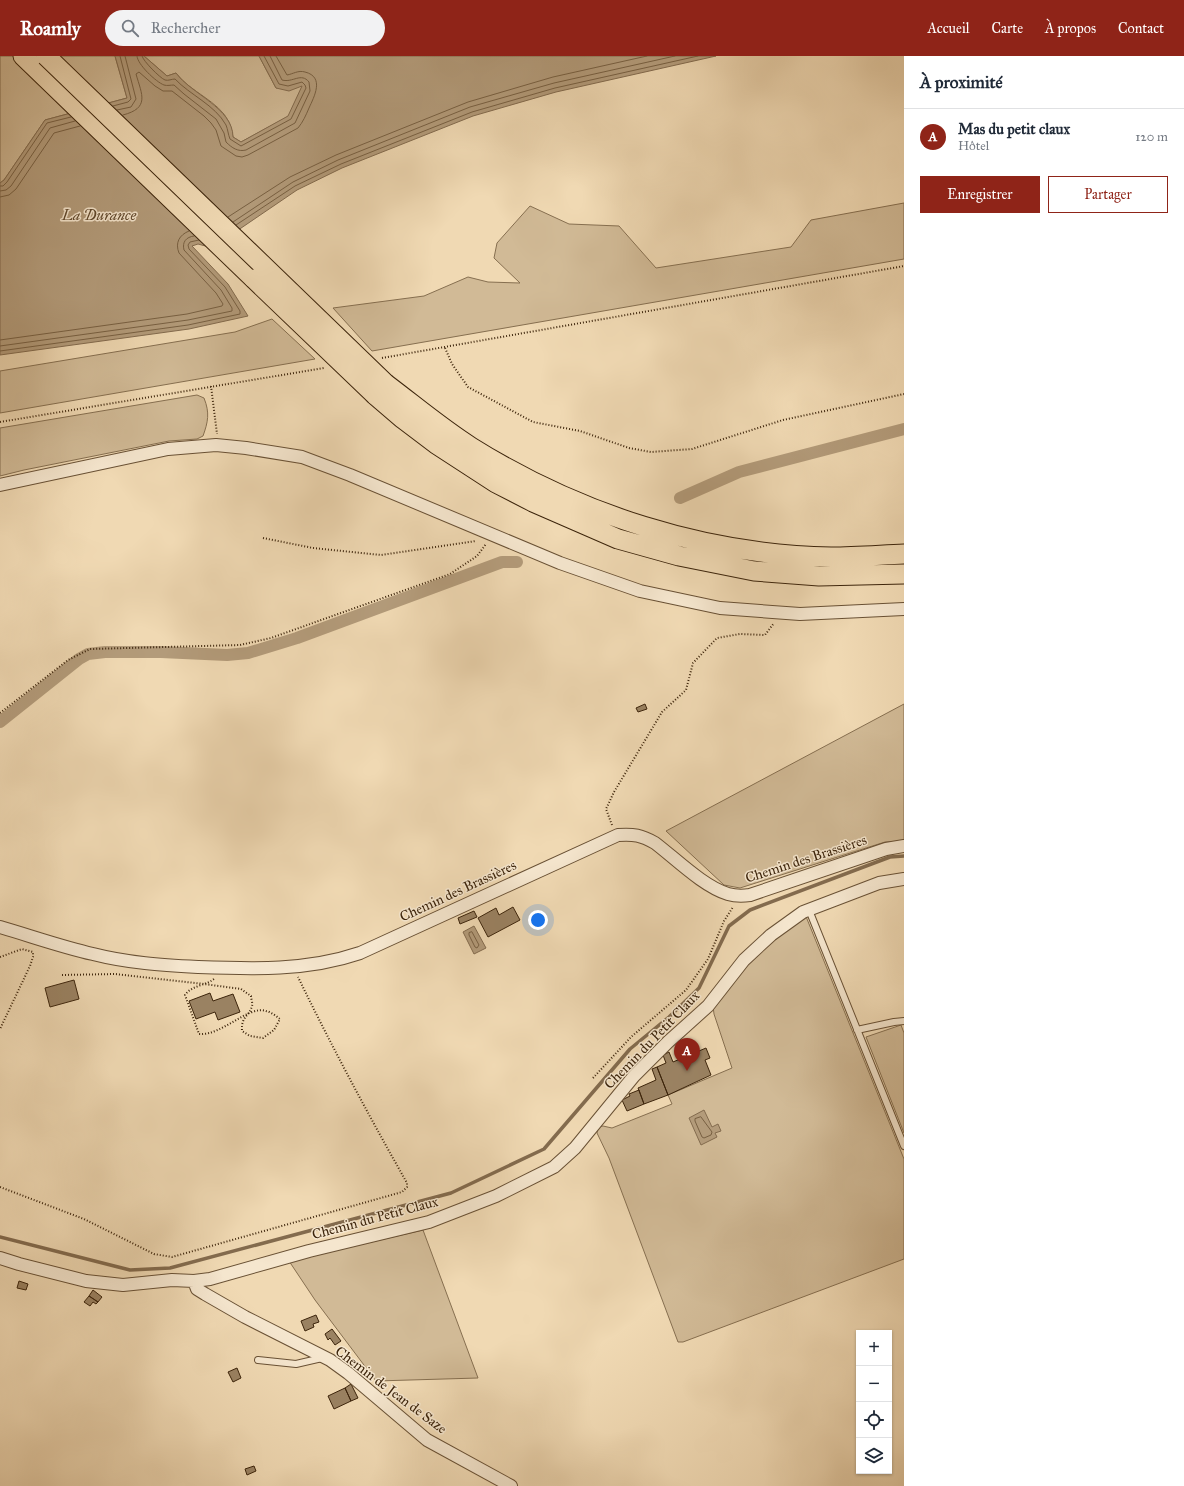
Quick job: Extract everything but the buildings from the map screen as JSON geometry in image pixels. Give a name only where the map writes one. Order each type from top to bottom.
[{"type":"highway","points":[[23,56],[380,390],[506,468],[579,504],[620,519],[708,543],[749,550],[832,557],[904,554]]},
{"type":"highway","points":[[46,56],[380,390],[402,419],[436,444],[496,483],[533,502],[618,539],[679,556],[754,571],[819,576],[904,574]]},
{"type":"street","points":[[0,485],[168,449],[216,445],[246,448],[302,457],[350,475],[560,563],[640,591],[720,608],[800,614],[904,609]]},
{"type":"street","name":"Chemin des Brassières","points":[[0,927],[87,952],[122,960],[150,964],[224,968],[293,967],[337,960],[360,953],[618,835],[633,834],[646,838],[655,843],[714,888],[730,895],[742,896],[750,895],[886,849],[904,846]]},
{"type":"street","name":"Chemin du Petit Claux","points":[[0,1258],[79,1279],[123,1285],[172,1280],[194,1281],[308,1251],[429,1222],[496,1196],[554,1167],[574,1148],[634,1076],[668,1042],[708,1006],[744,960],[771,935],[803,912],[879,883],[904,879]]},
{"type":"street","name":"Chemin de Jean de Saze","points":[[194,1281],[197,1289],[205,1294],[245,1317],[324,1357],[348,1373],[428,1440],[511,1486]]},
{"type":"lane","points":[[809,910],[904,1146]]},
{"type":"lane","points":[[857,1030],[904,1021]]},
{"type":"lane","points":[[258,1360],[296,1364],[324,1357]]},
{"type":"path","points":[[904,266],[445,348],[452,364],[468,387],[533,422],[580,431],[629,448],[651,452],[692,449],[783,420],[904,394]]},
{"type":"path","points":[[0,422],[211,386],[217,436],[216,445]]},
{"type":"path","points":[[263,538],[313,548],[381,555],[475,541],[490,534]]},
{"type":"path","points":[[0,712],[68,660],[90,649],[240,645],[271,638],[450,574],[477,556],[486,545],[490,534]]},
{"type":"path","points":[[618,835],[606,809],[614,792],[662,712],[686,690],[693,663],[717,638],[740,634],[765,635],[774,623],[774,612]]},
{"type":"path","points":[[593,1078],[631,1037],[686,990],[708,960],[724,921],[742,896]]},
{"type":"path","points":[[0,957],[22,949],[33,952],[33,958],[30,966],[0,1029]]},
{"type":"path","points":[[0,1187],[84,1219],[154,1254],[172,1257],[402,1192],[407,1187],[407,1183],[380,1136],[293,967]]},
{"type":"path","points":[[62,974],[115,974],[204,984],[241,989],[251,996],[252,1005],[246,1015],[241,1022],[242,1030],[250,1036],[262,1038],[274,1030],[280,1019],[266,1010],[255,1011],[246,1015],[207,1034],[199,1034],[185,995],[188,990],[204,984],[213,981],[224,968]]},
{"type":"shaded area","points":[[0,56],[115,56],[127,98],[45,120],[4,180],[0,183]]},
{"type":"shaded area","points":[[144,56],[259,56],[276,88],[303,85],[289,116],[241,142],[233,137],[229,122],[212,102],[189,86],[176,73],[167,76]]},
{"type":"shaded area","points":[[904,203],[904,259],[372,351],[333,308],[424,296],[468,277],[488,282],[520,283],[494,258],[497,243],[530,206],[569,224],[619,226],[656,268],[791,247],[811,220]]},
{"type":"shaded area","points":[[272,319],[315,359],[0,413],[0,371],[235,332]]},
{"type":"shaded area","points":[[197,395],[204,398],[208,413],[203,436],[197,439],[169,441],[0,476],[0,428]]},
{"type":"shaded area","points":[[904,704],[904,841],[885,842],[740,888],[724,885],[666,831]]},
{"type":"shaded area","points":[[805,914],[904,1159],[904,1259],[683,1342],[678,1342],[609,1158],[597,1133],[598,1127],[603,1126],[612,1128],[672,1104],[668,1095],[732,1068],[714,1014],[713,1006],[745,962]]},
{"type":"shaded area","points":[[901,1025],[904,1033],[904,1133],[866,1037]]},
{"type":"shaded area","points":[[423,1230],[478,1378],[376,1381],[315,1300],[289,1261]]},
{"type":"water","name":"La Durance","points":[[115,56],[144,56],[167,76],[176,73],[191,88],[219,110],[231,127],[233,137],[241,142],[288,116],[302,86],[289,91],[276,88],[259,56],[716,56],[556,92],[473,116],[342,168],[297,190],[225,239],[209,247],[198,244],[192,246],[228,284],[248,316],[189,329],[0,355],[0,183],[4,180],[45,120],[127,98]]},
{"type":"water","points":[[474,926],[486,948],[474,954],[463,932]]},
{"type":"water","points":[[704,1110],[712,1127],[718,1124],[721,1131],[715,1133],[717,1137],[701,1145],[689,1118]]},
{"type":"waterway","points":[[680,498],[739,472],[904,429]]},
{"type":"waterway","points":[[0,722],[79,659],[88,654],[105,652],[161,652],[227,655],[248,653],[297,638],[502,562],[517,562]]},
{"type":"waterway","points":[[0,1237],[130,1270],[170,1268],[451,1193],[544,1149],[630,1049],[669,1017],[699,988],[729,926],[750,910],[890,857],[904,856]]},
{"type":"place","name":"Mas du petit claux","points":[[687,1071]]}]
